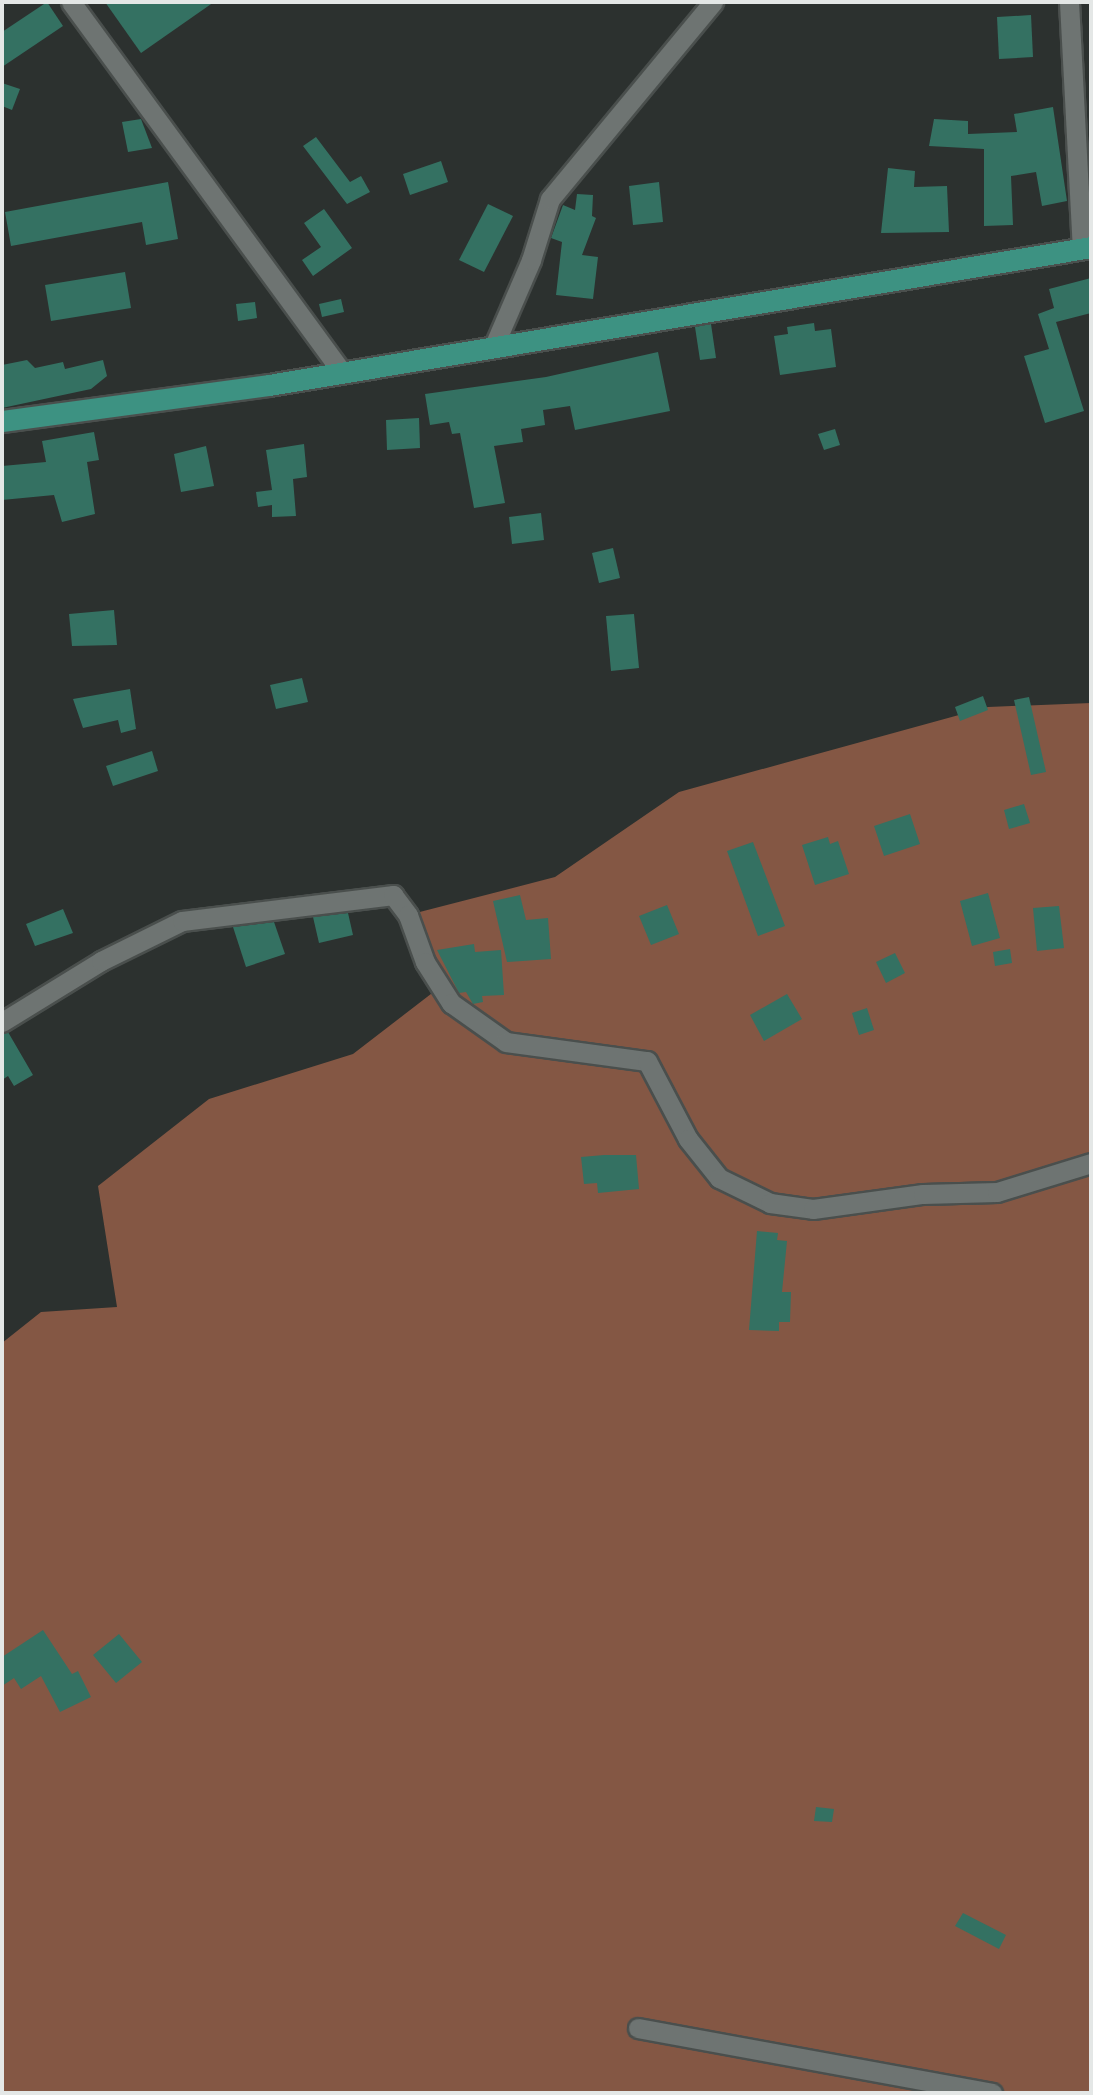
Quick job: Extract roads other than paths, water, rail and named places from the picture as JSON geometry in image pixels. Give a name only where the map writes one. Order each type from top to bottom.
[{"type":"main road","points":[[2,421],[493,348],[1087,248]]},
{"type":"street","points":[[71,2],[341,371]]},
{"type":"street","points":[[493,348],[531,260],[550,199],[713,2]]},
{"type":"street","points":[[1069,2],[1087,248]]},
{"type":"street","points":[[2,1022],[101,961],[182,920],[393,895],[408,915],[425,962],[452,1003],[506,1042],[647,1061],[688,1139],[719,1178],[770,1203],[813,1209],[923,1194],[997,1192],[1091,1163]]},
{"type":"street","points":[[638,2028],[983,2092]]}]
